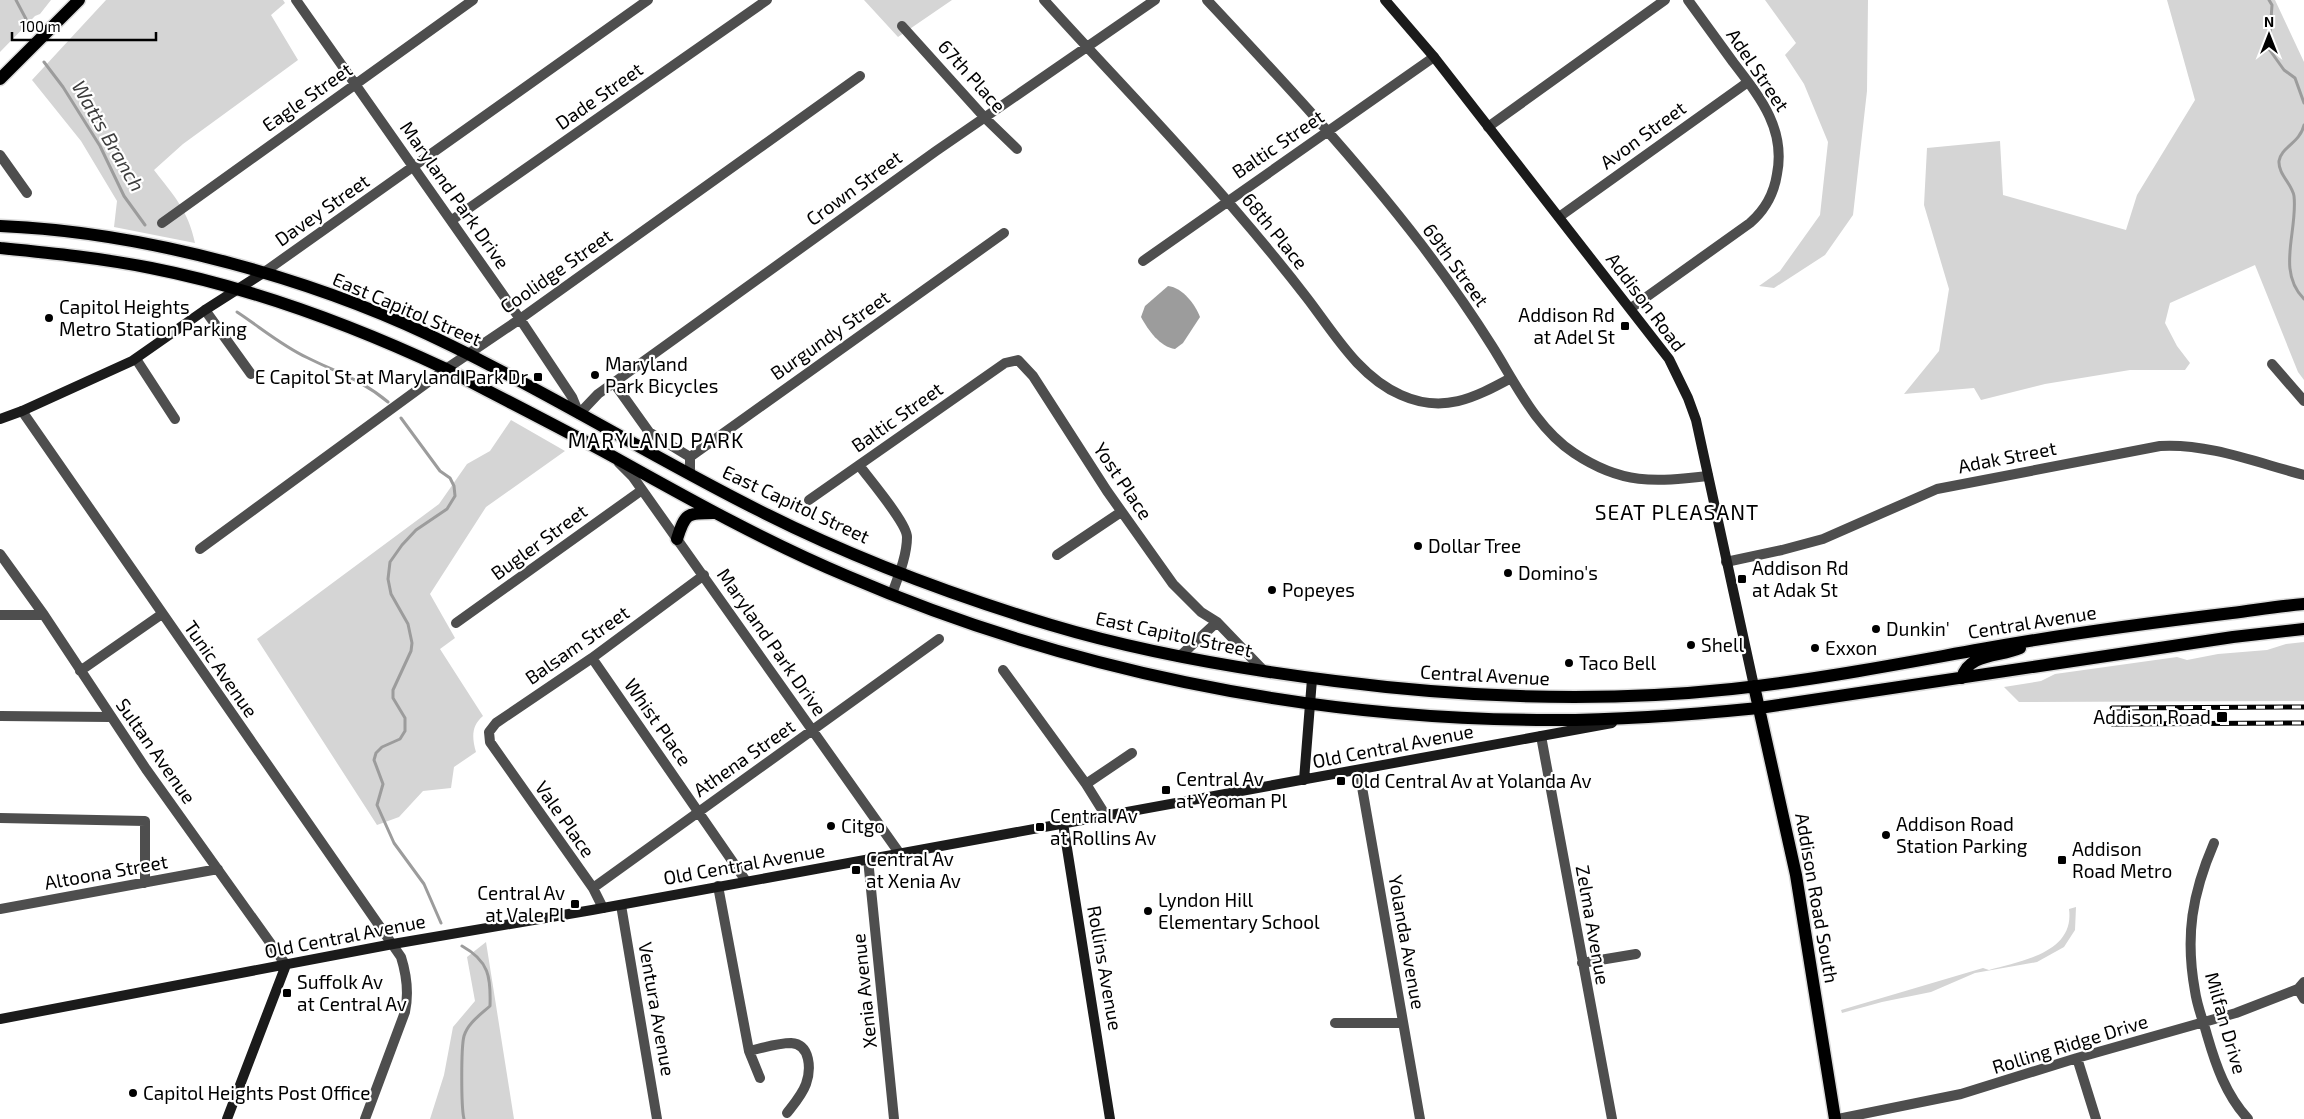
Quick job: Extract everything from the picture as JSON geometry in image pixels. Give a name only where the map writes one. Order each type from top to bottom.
[{"type":"main road","points":[[0,79],[79,0]]},
{"type":"main road","name":"Addison Road","points":[[1385,0],[1434,57],[1657,341],[1680,379],[1696,420],[1754,686]]},
{"type":"main road","name":"East Capitol Street","points":[[0,226],[59,231],[138,243],[263,273],[385,316],[468,354],[782,521],[899,572],[1049,624],[1179,657],[1265,673],[1312,679]]},
{"type":"main road","name":"East Capitol Street","points":[[0,248],[151,268],[236,290],[335,321],[404,349],[446,369],[610,455],[715,513],[846,576],[966,622],[1134,671],[1234,691],[1310,703]]},
{"type":"main road","name":"Davey Street","points":[[0,419],[22,412],[136,359],[205,310],[263,273]]},
{"type":"main road","points":[[677,539],[682,520],[686,516],[694,513],[715,513]]},
{"type":"main road","name":"Central Avenue","points":[[1312,679],[1432,693],[1538,698],[1656,694],[1754,686],[1837,675],[2036,640],[2162,621],[2304,604]]},
{"type":"main road","points":[[1310,703],[1459,718],[1539,720],[1641,717],[1759,708],[2233,637],[2304,629]]},
{"type":"main road","points":[[1962,678],[1964,670],[1973,661],[2008,653],[2036,640]]},
{"type":"main road","points":[[1304,780],[1312,679]]},
{"type":"main road","name":"Addison Road South","points":[[1754,686],[1796,875],[1837,1119]]},
{"type":"main road","name":"Old Central Avenue","points":[[0,1019],[393,944],[621,905],[1641,717]]},
{"type":"main road","name":"Rollins Avenue","points":[[1063,823],[1110,1119]]},
{"type":"main road","points":[[227,1119],[286,965]]},
{"type":"street","name":"Maryland Park Drive","points":[[296,0],[520,319],[572,397],[579,414]]},
{"type":"street","name":"Eagle Street","points":[[162,223],[473,0]]},
{"type":"street","name":"Davey Street","points":[[263,273],[648,0]]},
{"type":"street","name":"Dade Street","points":[[452,220],[767,0]]},
{"type":"street","name":"68th Place","points":[[1044,0],[1227,200],[1270,251],[1362,368],[1388,389],[1419,401],[1448,404],[1464,401],[1511,378]]},
{"type":"street","name":"Crown Street","points":[[579,414],[598,394],[928,156],[1155,0]]},
{"type":"street","name":"69th Street","points":[[1207,0],[1329,131],[1421,244],[1550,433],[1573,453],[1601,469],[1633,480],[1646,481],[1708,476]]},
{"type":"street","points":[[1488,126],[1665,0]]},
{"type":"street","name":"Adel Street","points":[[1631,308],[1750,223],[1762,211],[1770,197],[1779,166],[1778,138],[1770,117],[1748,82],[1688,0]]},
{"type":"street","name":"67th Place","points":[[902,26],[985,118],[1017,150]]},
{"type":"street","name":"Baltic Street","points":[[1143,261],[1227,200],[1434,57]]},
{"type":"street","name":"Coolidge Street","points":[[200,549],[446,369],[520,319],[860,76]]},
{"type":"street","name":"Avon Street","points":[[1559,217],[1748,82]]},
{"type":"street","points":[[0,155],[27,193]]},
{"type":"street","name":"Burgundy Street","points":[[690,457],[1004,232]]},
{"type":"street","points":[[205,310],[251,374]]},
{"type":"street","points":[[136,359],[175,419]]},
{"type":"street","name":"Yost Place","points":[[1005,363],[1018,360],[1027,369],[1122,512],[1173,584],[1201,612],[1217,622],[1265,673]]},
{"type":"street","name":"Baltic Street","points":[[809,500],[1005,363]]},
{"type":"street","points":[[2272,364],[2304,401]]},
{"type":"street","points":[[614,383],[649,432],[690,457],[690,473]]},
{"type":"street","name":"Tunic Avenue","points":[[22,412],[401,957],[405,970],[407,1002],[395,1042],[365,1119]]},
{"type":"street","name":"Adak Street","points":[[1726,562],[1822,539],[1844,531],[1922,494],[1954,485],[2160,446],[2195,447],[2304,475]]},
{"type":"street","name":"Maryland Park Drive","points":[[610,455],[633,477],[900,854]]},
{"type":"street","points":[[859,465],[901,521],[907,534],[892,594]]},
{"type":"street","name":"Bugler Street","points":[[456,623],[642,490]]},
{"type":"street","points":[[1057,555],[1122,512]]},
{"type":"street","name":"Sultan Avenue","points":[[0,554],[44,615],[110,717],[286,965]]},
{"type":"street","name":"Balsam Street","points":[[496,751],[489,739],[492,727],[592,658],[704,576]]},
{"type":"street","points":[[80,671],[162,614]]},
{"type":"street","points":[[0,615],[44,615]]},
{"type":"street","points":[[1179,657],[1217,622]]},
{"type":"street","name":"Athena Street","points":[[593,888],[939,639]]},
{"type":"street","name":"Whist Place","points":[[592,658],[746,881]]},
{"type":"street","points":[[1003,670],[1086,784],[1106,816]]},
{"type":"street","points":[[0,716],[110,717]]},
{"type":"street","name":"Zelma Avenue","points":[[1541,736],[1612,1119]]},
{"type":"street","name":"Vale Place","points":[[496,751],[593,888],[603,908]]},
{"type":"street","points":[[1086,784],[1132,753]]},
{"type":"street","name":"Yolanda Avenue","points":[[1359,770],[1420,1119]]},
{"type":"street","points":[[0,818],[146,821],[145,883]]},
{"type":"street","name":"Milfan Drive","points":[[2214,843],[2202,871],[2195,895],[2190,932],[2195,992],[2220,1076],[2230,1096],[2248,1119]]},
{"type":"street","name":"Xenia Avenue","points":[[868,859],[894,1119]]},
{"type":"street","name":"Altoona Street","points":[[0,908],[218,869]]},
{"type":"street","points":[[718,886],[749,1051],[760,1078]]},
{"type":"street","name":"Ventura Avenue","points":[[621,905],[657,1119]]},
{"type":"street","points":[[1582,963],[1636,954]]},
{"type":"street","points":[[2301,986],[2304,999]]},
{"type":"street","name":"Rolling Ridge Drive","points":[[1837,1119],[1961,1094],[2077,1058],[2204,1023],[2254,1007],[2301,986]]},
{"type":"street","points":[[1335,1023],[1403,1023]]},
{"type":"street","points":[[749,1051],[792,1043],[800,1046],[806,1053],[808,1071],[806,1084],[787,1113]]},
{"type":"street","points":[[2077,1058],[2096,1119]]},
{"type":"shaded area","points":[[0,0],[51,0],[40,14],[35,16],[0,52]]},
{"type":"shaded area","points":[[106,0],[283,0],[285,3],[271,15],[298,60],[183,144],[154,170],[184,212],[195,243],[114,227],[117,201],[81,141],[32,80]]},
{"type":"shaded area","points":[[864,0],[952,0],[898,37]]},
{"type":"shaded area","points":[[1765,0],[1868,0],[1867,91],[1853,215],[1825,255],[1774,288],[1759,286],[1780,271],[1820,215],[1828,142],[1804,84],[1785,55],[1796,43]]},
{"type":"shaded area","points":[[2167,0],[2275,0],[2304,62],[2304,380],[2298,372],[2255,265],[2170,303],[2165,323],[2177,346],[2190,363],[2185,370],[2130,370],[2045,384],[1981,400],[1974,388],[1904,394],[1939,351],[1949,289],[1924,205],[1927,148],[2000,141],[2003,195],[2126,230],[2137,195],[2195,100]]},
{"type":"shaded area","points":[[1168,286],[1179,290],[1188,297],[1200,317],[1183,343],[1175,349],[1159,341],[1141,317],[1145,306]]},
{"type":"shaded area","points":[[511,420],[565,451],[486,507],[430,594],[455,638],[440,649],[483,716],[474,728],[476,752],[454,767],[451,788],[423,791],[399,817],[377,825],[257,639],[439,504],[467,464],[490,451]]},
{"type":"shaded area","points":[[2304,642],[2304,701],[2019,702],[2004,687],[2041,681],[2055,674],[2177,657],[2187,660],[2218,654],[2267,650],[2286,644]]},
{"type":"shaded area","points":[[2076,907],[2075,930],[2064,947],[2037,962],[1975,973],[1931,992],[1882,1002],[1842,1013],[1841,1010],[1983,968],[1989,970],[2016,963],[2043,953],[2064,936],[2069,924],[2069,909]]},
{"type":"shaded area","points":[[486,942],[514,1119],[430,1119],[444,1075],[453,1027],[475,1001],[467,957]]},
{"type":"waterway","name":"Watts Branch","points":[[16,0],[26,19]]},
{"type":"waterway","points":[[2269,0],[2272,5],[2269,49],[2284,70],[2295,78],[2304,103]]},
{"type":"waterway","name":"Watts Branch","points":[[44,62],[63,87],[100,146],[124,196],[145,225]]},
{"type":"waterway","points":[[2304,125],[2299,136],[2283,152],[2279,161],[2279,166],[2294,196],[2290,250],[2291,276],[2296,288],[2304,299]]},
{"type":"waterway","name":"Watts Branch","points":[[237,312],[289,348],[359,382],[388,402]]},
{"type":"waterway","name":"Watts Branch","points":[[401,418],[440,471],[450,478],[454,486],[455,496],[447,509],[416,530],[390,562],[388,579],[391,594],[408,624],[412,643],[411,651],[393,690],[393,698],[405,718],[405,731],[400,739],[382,747],[376,753],[374,760],[383,784],[377,805],[394,843],[424,884],[441,923]]},
{"type":"waterway","name":"Watts Branch","points":[[462,946],[483,964],[490,986],[490,1006],[471,1023],[464,1036],[462,1052],[462,1103],[464,1119]]},
{"type":"railway","points":[[2112,708],[2304,707]]},
{"type":"railway","points":[[2112,724],[2304,723]]},
{"type":"place","name":"Capitol Heights Metro Station Parking","points":[[49,318]]},
{"type":"place","name":"Addison Rd at Adel St","points":[[1625,326]]},
{"type":"place","name":"Maryland Park Bicycles","points":[[595,375]]},
{"type":"place","name":"E Capitol St at Maryland Park Dr","points":[[538,377]]},
{"type":"place","name":"Dollar Tree","points":[[1418,546]]},
{"type":"place","name":"Domino's","points":[[1508,573]]},
{"type":"place","name":"Addison Rd at Adak St","points":[[1742,579]]},
{"type":"place","name":"Popeyes","points":[[1272,590]]},
{"type":"place","name":"Dunkin'","points":[[1876,629]]},
{"type":"place","name":"Shell","points":[[1691,645]]},
{"type":"place","name":"Exxon","points":[[1815,648]]},
{"type":"place","name":"Taco Bell","points":[[1569,663]]},
{"type":"place","name":"Addison Road","points":[[2222,717]]},
{"type":"place","name":"Old Central Av at Yolanda Av","points":[[1341,781]]},
{"type":"place","name":"Central Av at Yeoman Pl","points":[[1166,790]]},
{"type":"place","name":"Citgo","points":[[831,826]]},
{"type":"place","name":"Central Av at Rollins Av","points":[[1040,827]]},
{"type":"place","name":"Addison Road Station Parking","points":[[1886,835]]},
{"type":"place","name":"Addison Road Metro","points":[[2062,860]]},
{"type":"place","name":"Central Av at Xenia Av","points":[[856,870]]},
{"type":"place","name":"Central Av at Vale Pl","points":[[575,904]]},
{"type":"place","name":"Lyndon Hill Elementary School","points":[[1148,911]]},
{"type":"place","name":"Suffolk Av at Central Av","points":[[287,993]]},
{"type":"place","name":"Capitol Heights Post Office","points":[[133,1093]]},
{"type":"district","name":"MARYLAND PARK","points":[[656,441]]},
{"type":"district","name":"SEAT PLEASANT","points":[[1677,513]]}]
